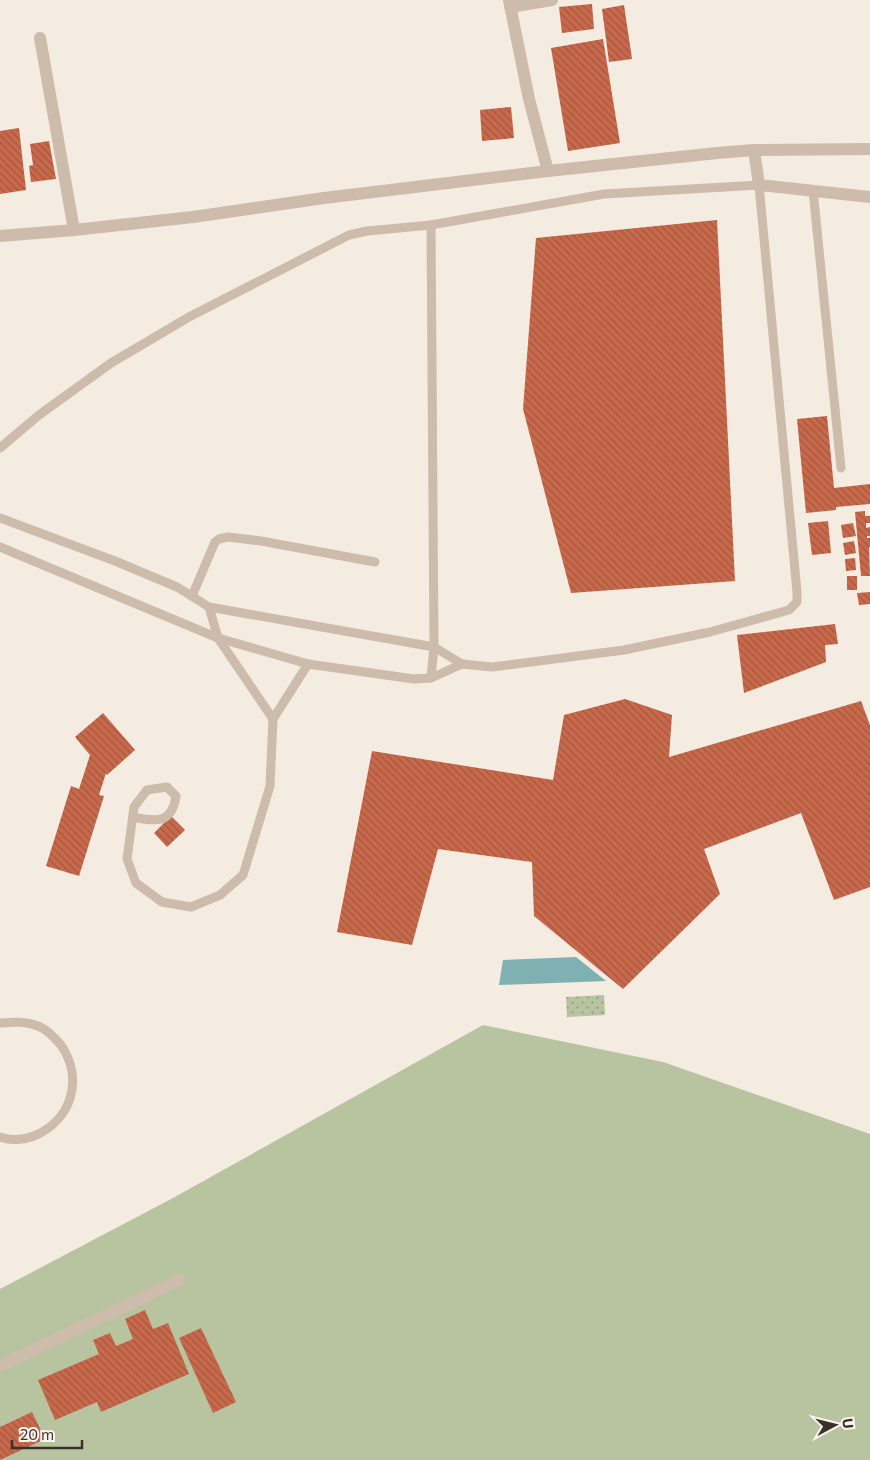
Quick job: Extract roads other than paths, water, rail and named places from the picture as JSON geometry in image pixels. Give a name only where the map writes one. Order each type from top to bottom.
[{"type":"street","points":[[548,171],[509,4],[552,0]]},
{"type":"street","points":[[40,38],[74,230]]},
{"type":"street","points":[[0,236],[193,217],[324,198],[548,171],[754,150],[870,149]]},
{"type":"street","points":[[754,150],[759,185],[870,197]]},
{"type":"street","points":[[0,1366],[179,1280]]},
{"type":"lane","points":[[0,448],[39,415],[112,363],[188,316],[349,235],[367,231],[431,225],[604,194],[759,185],[796,582],[796,602],[789,610],[710,632],[624,650],[492,667],[462,664],[434,647],[209,607],[177,587],[115,561],[0,518]]},
{"type":"lane","points":[[813,190],[841,468]]},
{"type":"lane","points":[[431,225],[434,647],[431,678]]},
{"type":"lane","points":[[192,596],[215,542],[223,537],[261,541],[375,562]]},
{"type":"lane","points":[[0,547],[218,638],[308,664],[414,679],[431,678],[462,664]]},
{"type":"lane","points":[[209,607],[218,638],[273,719]]},
{"type":"lane","points":[[133,817],[152,821],[165,818],[175,808],[176,796],[167,787],[147,790],[134,808],[127,859],[136,884],[162,902],[191,907],[220,895],[243,875],[270,786],[273,719],[308,664]]},
{"type":"lane","points":[[0,1023],[19,1021],[40,1026],[56,1039],[68,1056],[73,1077],[71,1097],[62,1116],[46,1130],[27,1138],[6,1139],[0,1137]]},
{"type":"water","points":[[576,957],[606,981],[499,985],[503,960]]}]
